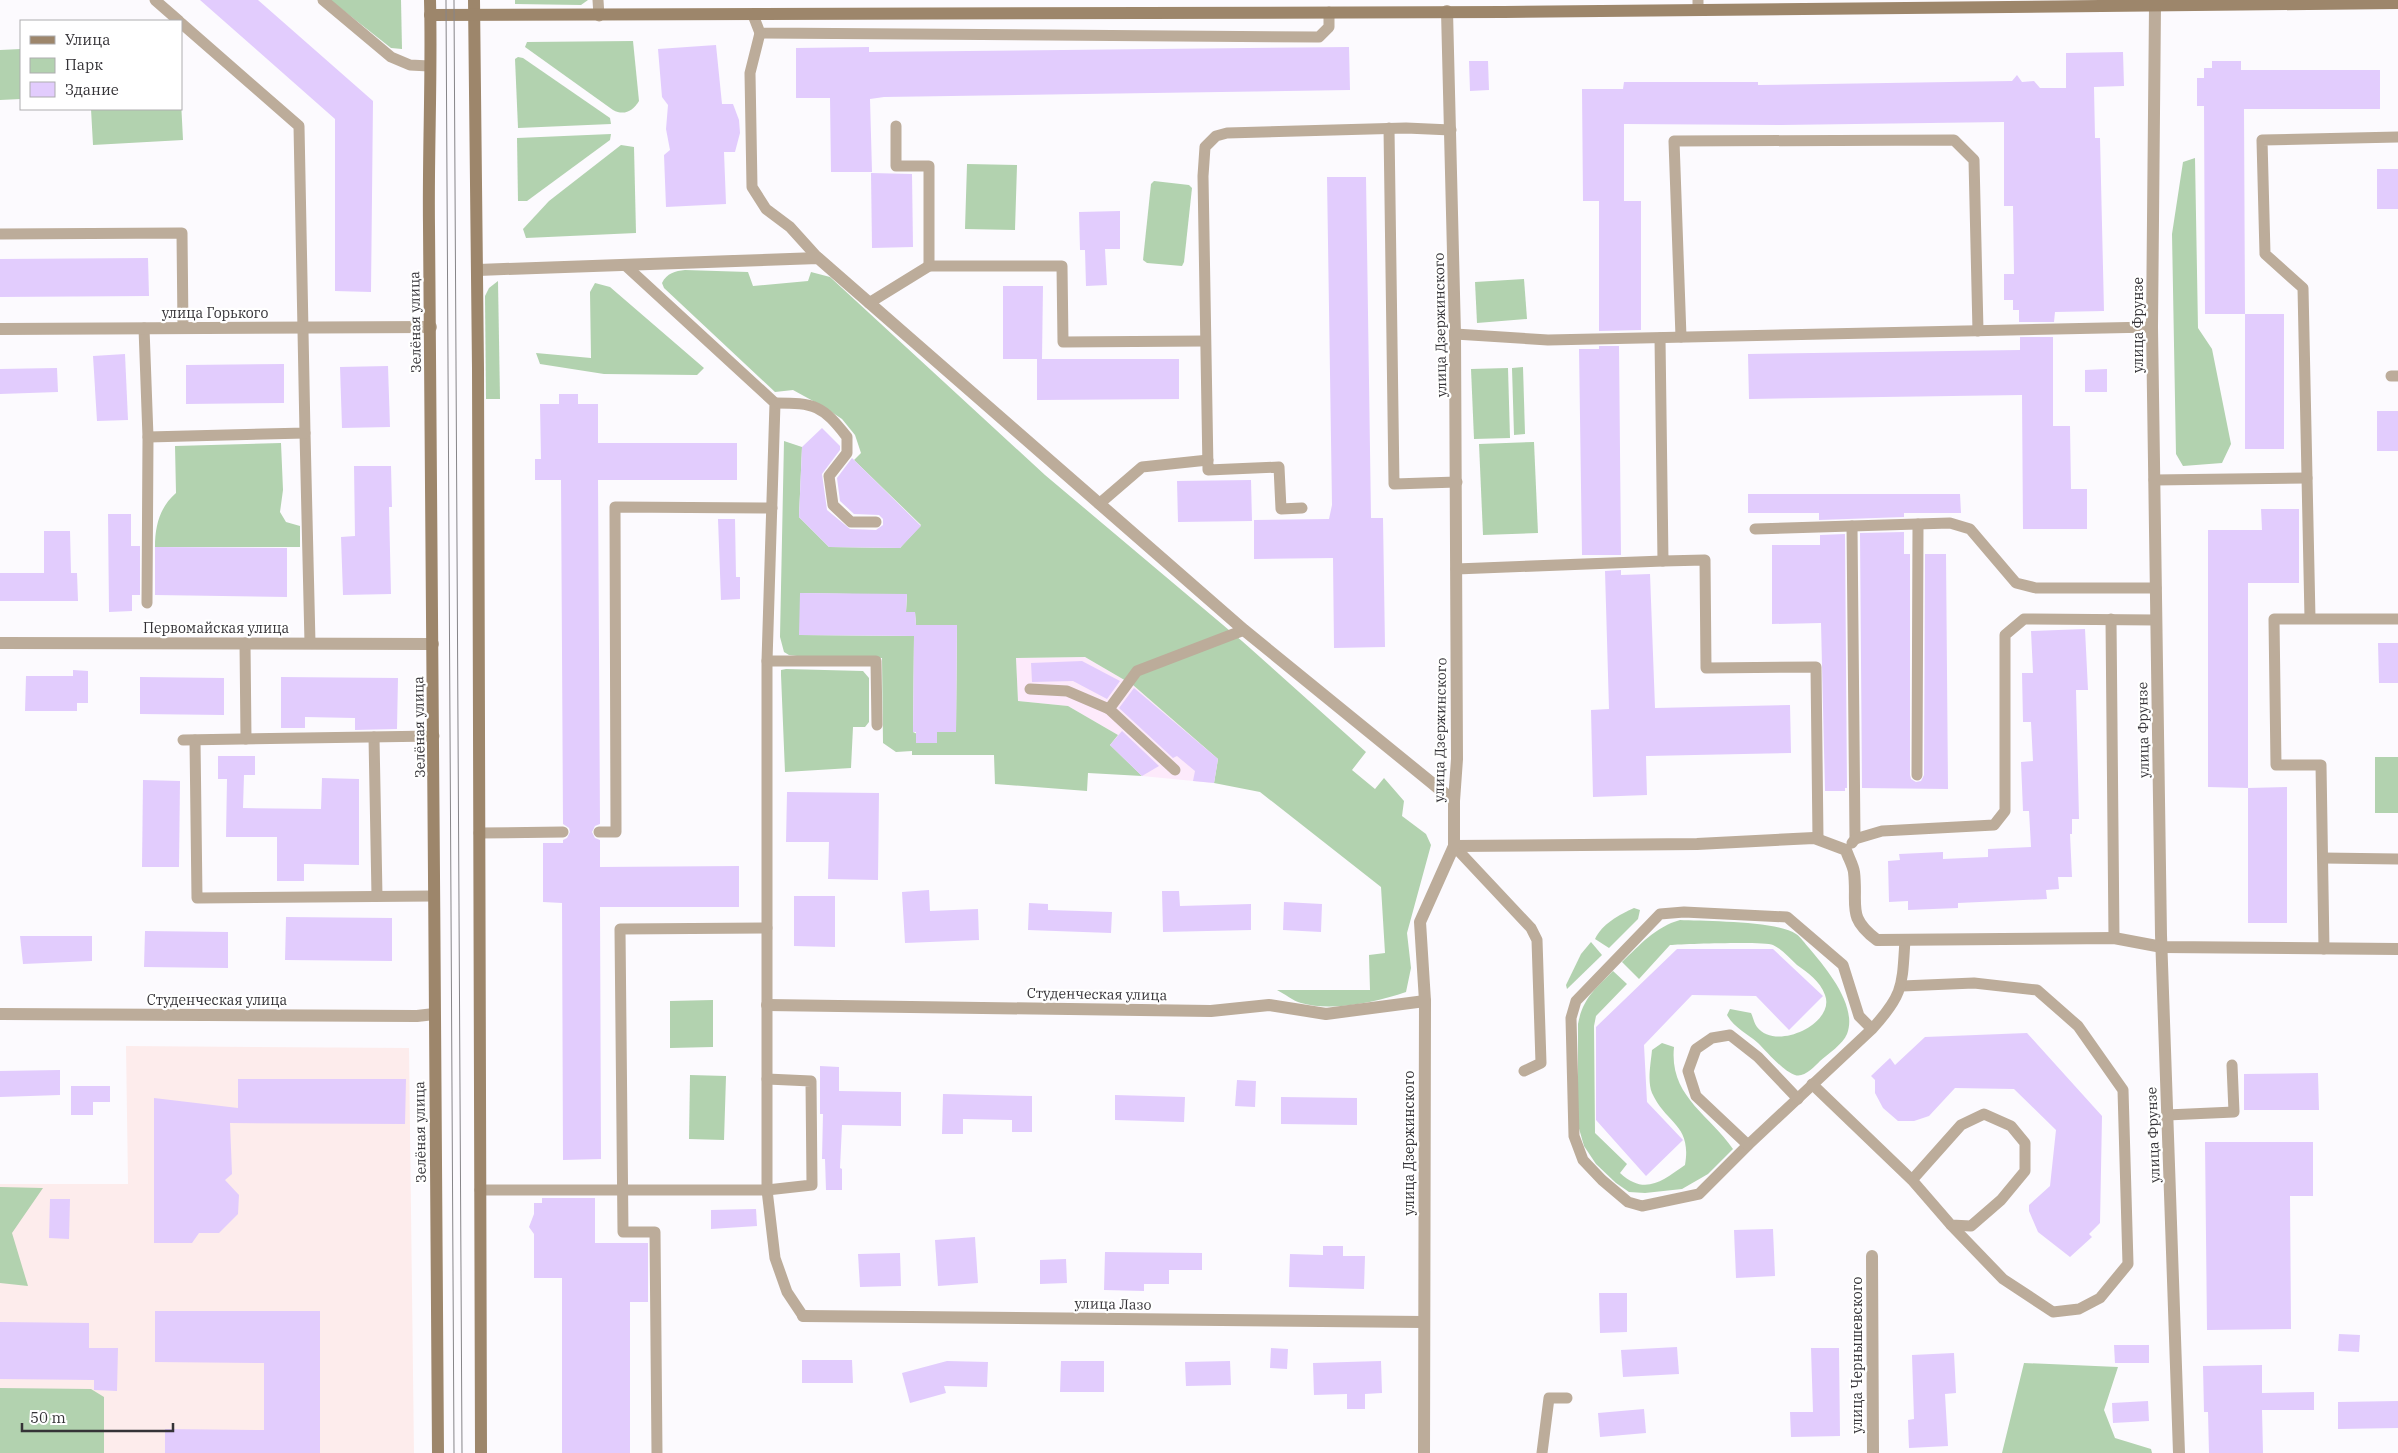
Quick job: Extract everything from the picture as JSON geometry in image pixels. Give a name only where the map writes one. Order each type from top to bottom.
[{"type":"street","name":"Зелёная улица","points":[[430,0],[434,1014],[438,1453]]},
{"type":"street","points":[[474,0],[478,270],[480,1453]]},
{"type":"street","points":[[430,15],[599,16],[1329,12],[1447,6],[2155,6],[2234,3],[2398,3]]},
{"type":"street","name":"улица Дзержинского","points":[[1424,1453],[1422,1322],[1425,1001],[1420,922],[1454,846],[1456,759],[1457,482],[1447,6]]},
{"type":"street","name":"улица Фрунзе","points":[[2155,6],[2152,327],[2156,620],[2162,947],[2179,1453]]},
{"type":"street","points":[[478,270],[818,258],[1244,630],[1454,801]]},
{"type":"street","name":"улица Горького","points":[[0,329],[431,327]]},
{"type":"street","name":"Первомайская улица","points":[[0,643],[433,644]]},
{"type":"street","points":[[1454,846],[1697,844],[1818,839],[1846,850],[1854,870],[1856,916],[1865,931],[1877,940],[2114,938],[2162,947],[2324,950],[2398,949]]},
{"type":"street","name":"Студенческая улица","points":[[767,1005],[1211,1010],[1269,1005],[1326,1014],[1425,1001]]},
{"type":"street","name":"Студенческая улица","points":[[0,1014],[407,1016],[434,1014]]},
{"type":"street","name":"улица Чернышевского","points":[[1872,1256],[1873,1453]]},
{"type":"street","name":"улица Лазо","points":[[803,1316],[1422,1322]]},
{"type":"lane","points":[[154,0],[178,20]]},
{"type":"lane","points":[[323,0],[391,57],[410,65],[429,66]]},
{"type":"lane","points":[[598,0],[599,16]]},
{"type":"lane","points":[[760,33],[1319,37],[1329,27],[1329,12]]},
{"type":"lane","points":[[754,15],[760,33],[750,73],[752,186],[766,209],[790,227],[818,258]]},
{"type":"lane","points":[[182,24],[299,126],[304,434],[310,643]]},
{"type":"lane","points":[[896,126],[896,166],[929,166],[928,266]]},
{"type":"lane","points":[[1389,128],[1394,484],[1457,482]]},
{"type":"lane","points":[[1302,508],[1281,510],[1279,467],[1208,470],[1205,147],[1210,141],[1227,133],[1389,128],[1451,130]]},
{"type":"lane","points":[[2310,618],[2303,288],[2265,254],[2262,140],[2398,137]]},
{"type":"lane","points":[[1681,337],[1674,141],[1954,140],[1974,160],[1978,331]]},
{"type":"lane","points":[[0,234],[182,233],[183,328]]},
{"type":"lane","points":[[626,266],[775,403],[804,403],[828,414],[847,436],[846,453],[829,476],[833,505],[851,522],[876,522]]},
{"type":"lane","points":[[869,303],[928,266],[1062,266],[1063,342],[1206,341]]},
{"type":"lane","points":[[1455,334],[1548,340],[2152,327]]},
{"type":"lane","points":[[144,328],[148,437],[147,603]]},
{"type":"lane","points":[[1660,338],[1663,561]]},
{"type":"lane","points":[[775,403],[767,661],[767,1190],[775,1258],[787,1292],[803,1316]]},
{"type":"lane","points":[[148,437],[304,434]]},
{"type":"lane","points":[[1099,504],[1142,467],[1208,460]]},
{"type":"lane","points":[[2154,480],[2307,478]]},
{"type":"lane","points":[[600,832],[616,832],[615,507],[772,508]]},
{"type":"lane","points":[[1755,529],[1950,523],[1970,529],[2016,583],[2022,585],[2036,588],[2156,588]]},
{"type":"lane","points":[[1917,775],[1918,524]]},
{"type":"lane","points":[[1852,526],[1855,839]]},
{"type":"lane","points":[[1456,569],[1705,560],[1706,668],[1816,667],[1818,839]]},
{"type":"lane","points":[[2111,618],[2114,938]]},
{"type":"lane","points":[[1846,850],[1855,839],[1882,831],[1994,825],[2005,811],[2005,635],[2024,619],[2111,618],[2156,620]]},
{"type":"lane","points":[[2324,950],[2321,765],[2276,765],[2274,619],[2398,620]]},
{"type":"lane","points":[[1109,709],[1137,670],[1244,630]]},
{"type":"lane","points":[[245,643],[246,739]]},
{"type":"lane","points":[[767,661],[876,661],[877,725]]},
{"type":"lane","points":[[1030,689],[1067,691],[1109,709],[1175,770]]},
{"type":"lane","points":[[183,740],[434,736]]},
{"type":"lane","points":[[374,737],[377,896]]},
{"type":"lane","points":[[195,740],[197,898],[434,896]]},
{"type":"lane","points":[[479,833],[563,832]]},
{"type":"lane","points":[[1454,846],[1530,928],[1536,940],[1541,1063],[1524,1071]]},
{"type":"lane","points":[[2323,858],[2398,859]]},
{"type":"lane","points":[[1872,1029],[1860,1016],[1843,965],[1787,917],[1684,912],[1660,914],[1576,1001],[1572,1018],[1574,1136],[1583,1160],[1602,1180],[1628,1202],[1642,1206],[1699,1194],[1710,1186],[1748,1145],[1872,1029],[1890,1008],[1902,986],[1905,940]]},
{"type":"lane","points":[[657,1453],[655,1232],[623,1232],[620,929],[767,928]]},
{"type":"lane","points":[[1812,1084],[1912,1180],[1951,1225],[2003,1278],[2053,1312],[2080,1309],[2100,1298],[2128,1264],[2123,1090],[2078,1026],[2037,990],[1974,983],[1902,986]]},
{"type":"lane","points":[[1748,1145],[1696,1096],[1688,1071],[1696,1049],[1712,1038],[1730,1036],[1758,1056],[1798,1099]]},
{"type":"lane","points":[[2167,1115],[2234,1112],[2232,1065]]},
{"type":"lane","points":[[480,1190],[767,1190],[812,1185],[811,1081],[767,1079]]},
{"type":"lane","points":[[1912,1180],[1961,1125],[1984,1114],[2010,1126],[2025,1143],[2025,1171],[2001,1200],[1971,1226],[1951,1225]]},
{"type":"lane","points":[[1542,1453],[1549,1398],[1567,1398]]},
{"type":"shaded area","points":[[1085,657],[1133,685],[1218,759],[1214,783],[1142,776],[1110,745],[1118,735],[1068,706],[1018,701],[1016,658]]},
{"type":"shaded area","points":[[126,1046],[409,1048],[414,1453],[0,1453],[0,1184],[128,1184]]},
{"type":"green space","points":[[330,0],[401,0],[402,49],[391,48]]},
{"type":"green space","points":[[515,0],[588,0],[581,5],[515,4]]},
{"type":"green space","points":[[633,41],[639,101],[631,110],[621,113],[613,110],[525,47],[527,42]]},
{"type":"green space","points":[[20,49],[20,99],[0,100],[0,50]]},
{"type":"green space","points":[[518,57],[523,58],[610,118],[611,124],[518,128],[515,59]]},
{"type":"green space","points":[[91,110],[181,110],[183,140],[93,145]]},
{"type":"green space","points":[[611,134],[610,140],[527,201],[518,201],[517,138]]},
{"type":"green space","points":[[621,145],[634,147],[636,233],[526,238],[523,229],[549,201]]},
{"type":"green space","points":[[2195,158],[2198,328],[2212,349],[2231,444],[2222,463],[2183,466],[2176,454],[2172,234],[2183,162]]},
{"type":"green space","points":[[967,164],[1017,165],[1015,230],[965,229]]},
{"type":"green space","points":[[1154,181],[1189,185],[1192,188],[1182,266],[1147,263],[1143,260],[1151,184]]},
{"type":"green space","points":[[681,270],[748,272],[753,286],[808,281],[811,272],[830,277],[1045,475],[1242,641],[1366,752],[1352,770],[1375,789],[1384,778],[1404,801],[1402,816],[1426,834],[1431,845],[1407,933],[1411,968],[1406,992],[1354,1005],[1313,1006],[1298,1002],[1277,990],[1370,990],[1369,955],[1385,953],[1381,887],[1260,792],[1214,783],[1218,759],[1133,685],[1085,657],[1016,658],[1018,701],[1068,706],[1118,735],[1110,745],[1142,776],[1088,773],[1087,791],[995,784],[994,755],[912,755],[912,751],[896,752],[883,743],[882,658],[797,656],[784,652],[780,637],[784,441],[802,447],[799,517],[829,547],[900,548],[921,525],[854,460],[861,453],[855,435],[842,419],[793,390],[775,392],[664,288],[662,283],[666,277]],"holes":[[[800,593],[907,595],[906,612],[915,612],[916,625],[957,625],[956,732],[937,732],[937,743],[913,732],[914,636],[800,635]]]},
{"type":"green space","points":[[1524,279],[1527,319],[1477,323],[1475,282]]},
{"type":"green space","points":[[498,281],[500,399],[486,399],[485,296],[489,288]]},
{"type":"green space","points":[[595,283],[610,287],[704,368],[697,375],[604,374],[540,364],[536,353],[591,358],[590,292]]},
{"type":"green space","points":[[1523,367],[1525,434],[1514,435],[1512,368]]},
{"type":"green space","points":[[1508,368],[1510,438],[1474,439],[1471,369]]},
{"type":"green space","points":[[1534,442],[1538,533],[1483,535],[1479,444]]},
{"type":"green space","points":[[281,443],[283,490],[280,512],[286,522],[300,526],[300,547],[155,547],[156,531],[162,510],[176,493],[175,446]]},
{"type":"green space","points":[[781,670],[863,671],[869,678],[869,722],[865,727],[853,727],[851,768],[785,772]]},
{"type":"green space","points":[[2375,757],[2398,757],[2398,813],[2375,813]]},
{"type":"green space","points":[[1634,908],[1640,910],[1638,919],[1609,948],[1595,939],[1606,925]]},
{"type":"green space","points":[[1680,920],[1723,921],[1774,926],[1798,935],[1831,977],[1844,1000],[1849,1023],[1845,1038],[1809,1071],[1798,1076],[1781,1066],[1758,1043],[1730,1020],[1727,1015],[1730,1009],[1751,1013],[1757,1027],[1766,1034],[1777,1036],[1790,1035],[1802,1031],[1822,1015],[1826,1005],[1825,995],[1817,981],[1773,945],[1741,943],[1670,945],[1639,979],[1622,962],[1655,932]]},
{"type":"green space","points":[[1591,942],[1602,955],[1567,989],[1566,985],[1581,954]]},
{"type":"green space","points":[[1613,971],[1627,984],[1596,1016],[1594,1026],[1595,1133],[1627,1164],[1620,1173],[1637,1184],[1653,1184],[1661,1181],[1685,1165],[1685,1141],[1681,1132],[1658,1103],[1652,1093],[1650,1083],[1652,1050],[1662,1043],[1674,1047],[1674,1064],[1684,1092],[1733,1149],[1708,1174],[1682,1189],[1645,1193],[1629,1192],[1616,1183],[1596,1164],[1584,1146],[1578,1125],[1578,1024],[1583,1007],[1595,989]]},
{"type":"green space","points":[[713,1000],[713,1047],[670,1048],[670,1001]]},
{"type":"green space","points":[[690,1075],[726,1076],[724,1140],[689,1139]]},
{"type":"green space","points":[[0,1187],[43,1188],[12,1233],[28,1286],[0,1283]]},
{"type":"green space","points":[[2024,1363],[2118,1367],[2104,1410],[2115,1438],[2151,1449],[2152,1453],[2002,1453]]},
{"type":"green space","points":[[0,1388],[91,1389],[104,1397],[104,1453],[0,1453]]},
{"type":"building","points":[[200,0],[258,0],[373,101],[371,292],[335,291],[335,119]]},
{"type":"building","points":[[716,45],[722,104],[733,104],[739,120],[740,133],[735,152],[724,152],[726,204],[666,207],[664,155],[670,150],[666,129],[668,105],[662,97],[658,49]]},
{"type":"building","points":[[869,47],[869,52],[1349,47],[1350,90],[884,97],[870,99],[872,172],[831,172],[830,98],[796,98],[796,48]]},
{"type":"building","points":[[2123,52],[2124,86],[2094,87],[2095,138],[2100,138],[2104,311],[2055,312],[2054,322],[2019,322],[2019,310],[2013,310],[2013,300],[2004,300],[2004,274],[2014,274],[2013,206],[2004,206],[2004,122],[1781,125],[1624,124],[1624,201],[1641,201],[1641,330],[1599,331],[1599,201],[1583,201],[1582,89],[1623,89],[1624,82],[1758,82],[1758,85],[2012,81],[2017,75],[2022,82],[2034,81],[2040,88],[2066,88],[2066,53]]},
{"type":"building","points":[[1469,61],[1488,61],[1489,90],[1470,91]]},
{"type":"building","points":[[2212,61],[2241,61],[2241,70],[2380,70],[2380,109],[2244,109],[2245,314],[2205,314],[2204,106],[2197,106],[2197,78],[2204,78],[2204,68],[2212,68]]},
{"type":"building","points":[[2377,169],[2398,169],[2398,209],[2377,209]]},
{"type":"building","points":[[871,173],[912,174],[913,247],[872,248]]},
{"type":"building","points":[[1327,177],[1366,177],[1371,518],[1383,518],[1385,647],[1334,648],[1333,558],[1254,559],[1254,520],[1329,519],[1332,505]]},
{"type":"building","points":[[1120,211],[1120,249],[1105,249],[1107,285],[1086,286],[1085,250],[1080,250],[1079,212]]},
{"type":"building","points":[[148,258],[149,296],[0,297],[0,259]]},
{"type":"building","points":[[1003,286],[1043,286],[1042,359],[1003,359]]},
{"type":"building","points":[[2245,314],[2284,314],[2284,449],[2245,449]]},
{"type":"building","points":[[2020,337],[2053,337],[2053,426],[2070,426],[2071,489],[2087,489],[2087,529],[2023,529],[2022,395],[1749,399],[1748,354],[2020,350]]},
{"type":"building","points":[[1599,346],[1619,346],[1621,555],[1582,555],[1579,349],[1599,349]]},
{"type":"building","points":[[125,354],[128,420],[97,421],[93,356]]},
{"type":"building","points":[[1037,359],[1179,359],[1179,399],[1037,400]]},
{"type":"building","points":[[284,364],[284,403],[186,404],[186,365]]},
{"type":"building","points":[[388,366],[390,427],[342,428],[340,367]]},
{"type":"building","points":[[57,368],[58,392],[0,394],[0,369]]},
{"type":"building","points":[[2107,369],[2107,392],[2085,392],[2085,370]]},
{"type":"building","points":[[559,394],[578,394],[578,404],[598,404],[598,443],[737,443],[737,480],[598,480],[600,824],[595,826],[592,832],[595,838],[600,840],[600,867],[739,866],[739,907],[600,907],[601,1159],[563,1160],[562,903],[543,902],[543,843],[563,843],[563,840],[567,838],[570,832],[569,828],[563,824],[561,480],[535,480],[535,459],[541,459],[540,404],[559,404]]},
{"type":"building","points":[[2377,411],[2398,411],[2398,451],[2377,451]]},
{"type":"building","points":[[822,428],[840,446],[840,450],[822,474],[827,510],[850,529],[876,530],[883,525],[883,519],[879,515],[854,514],[840,501],[837,478],[852,458],[921,526],[900,548],[829,547],[799,517],[802,447]]},
{"type":"building","points":[[354,466],[391,466],[392,507],[389,507],[391,594],[343,595],[341,537],[355,536]]},
{"type":"building","points":[[1251,480],[1252,521],[1178,522],[1177,481]]},
{"type":"building","points":[[1748,494],[1960,494],[1961,513],[1904,513],[1904,517],[1819,520],[1819,513],[1748,513]]},
{"type":"building","points":[[2261,509],[2299,509],[2299,583],[2248,583],[2248,788],[2208,787],[2208,530],[2262,530]]},
{"type":"building","points":[[108,514],[131,514],[131,546],[140,546],[140,595],[132,595],[132,611],[109,612]]},
{"type":"building","points":[[718,519],[735,519],[736,577],[740,577],[740,599],[721,600]]},
{"type":"building","points":[[44,531],[70,531],[71,573],[77,573],[78,601],[0,601],[0,573],[44,573]]},
{"type":"building","points":[[1904,532],[1904,554],[1910,554],[1910,775],[1911,779],[1916,782],[1921,781],[1924,775],[1925,554],[1946,554],[1948,789],[1862,788],[1860,533]]},
{"type":"building","points":[[1845,534],[1847,788],[1845,788],[1845,791],[1825,791],[1821,623],[1772,624],[1772,545],[1820,545],[1820,535]]},
{"type":"building","points":[[155,547],[287,548],[287,597],[155,595]]},
{"type":"building","points":[[1621,570],[1621,575],[1650,574],[1655,708],[1790,705],[1791,753],[1646,756],[1647,795],[1593,797],[1591,710],[1609,709],[1605,571]]},
{"type":"building","points":[[800,593],[907,594],[906,612],[915,612],[916,625],[957,625],[956,732],[937,732],[937,743],[916,743],[916,732],[913,732],[914,636],[799,635]]},
{"type":"building","points":[[2085,629],[2088,690],[2076,690],[2079,819],[2072,819],[2072,834],[2070,834],[2072,877],[2058,877],[2059,889],[2046,890],[2047,899],[1958,903],[1958,908],[1908,910],[1908,901],[1889,902],[1888,861],[1900,860],[1899,854],[1943,852],[1943,859],[1988,857],[1988,849],[2031,847],[2029,811],[2023,811],[2021,762],[2033,761],[2031,722],[2023,722],[2022,673],[2033,673],[2031,631]]},
{"type":"building","points":[[2378,643],[2398,643],[2398,683],[2379,683]]},
{"type":"building","points":[[1082,661],[1120,681],[1107,699],[1073,681],[1032,682],[1031,663]]},
{"type":"building","points":[[73,670],[88,671],[88,703],[77,703],[77,711],[25,711],[26,676],[73,676]]},
{"type":"building","points":[[140,677],[224,678],[224,715],[140,714]]},
{"type":"building","points":[[281,677],[398,678],[397,729],[355,730],[355,718],[305,717],[305,728],[281,728]]},
{"type":"building","points":[[1134,688],[1218,759],[1214,783],[1193,781],[1195,771],[1177,756],[1173,758],[1119,708]]},
{"type":"building","points":[[1122,731],[1159,766],[1142,776],[1110,745]]},
{"type":"building","points":[[218,756],[255,756],[255,775],[244,775],[243,808],[321,809],[322,778],[359,779],[359,865],[304,864],[304,881],[277,881],[277,837],[226,837],[227,779],[218,779]]},
{"type":"building","points":[[143,780],[180,781],[179,867],[142,867]]},
{"type":"building","points":[[2287,787],[2287,923],[2248,923],[2248,788]]},
{"type":"building","points":[[787,792],[879,793],[878,880],[828,879],[829,842],[786,842]]},
{"type":"building","points":[[929,890],[930,911],[978,909],[979,940],[905,943],[902,892]]},
{"type":"building","points":[[1162,891],[1179,891],[1180,906],[1251,904],[1251,930],[1163,932]]},
{"type":"building","points":[[794,896],[835,896],[835,947],[794,946]]},
{"type":"building","points":[[1284,902],[1322,904],[1321,932],[1283,930]]},
{"type":"building","points":[[1029,903],[1048,904],[1048,910],[1112,912],[1111,933],[1028,930]]},
{"type":"building","points":[[286,917],[392,918],[392,961],[285,960]]},
{"type":"building","points":[[145,931],[228,932],[228,968],[144,967]]},
{"type":"building","points":[[20,936],[92,936],[92,961],[23,964]]},
{"type":"building","points":[[1677,949],[1773,949],[1823,996],[1789,1030],[1756,996],[1692,995],[1644,1045],[1647,1102],[1683,1140],[1646,1176],[1596,1120],[1596,1027]]},
{"type":"building","points":[[2027,1033],[2102,1116],[2100,1223],[2089,1234],[2092,1237],[2070,1257],[2038,1232],[2029,1211],[2029,1205],[2050,1186],[2056,1130],[2014,1089],[1955,1088],[1929,1116],[1914,1121],[1898,1121],[1883,1108],[1875,1093],[1875,1080],[1871,1076],[1890,1058],[1895,1065],[1925,1037]]},
{"type":"building","points":[[820,1066],[839,1067],[839,1091],[901,1092],[901,1126],[842,1125],[840,1168],[842,1169],[842,1190],[826,1190],[825,1159],[822,1159],[823,1114],[820,1114]]},
{"type":"building","points":[[60,1070],[60,1095],[0,1097],[0,1071]]},
{"type":"building","points":[[2318,1073],[2319,1110],[2244,1110],[2244,1074]]},
{"type":"building","points":[[238,1079],[406,1079],[405,1124],[230,1123],[232,1174],[225,1180],[239,1195],[238,1214],[219,1233],[199,1233],[192,1243],[154,1243],[154,1098],[238,1108]]},
{"type":"building","points":[[1237,1080],[1256,1081],[1255,1107],[1235,1106]]},
{"type":"building","points":[[71,1086],[110,1086],[110,1102],[93,1102],[93,1115],[71,1115]]},
{"type":"building","points":[[943,1094],[1032,1096],[1032,1132],[1012,1132],[1012,1120],[963,1119],[963,1134],[942,1134]]},
{"type":"building","points":[[1115,1095],[1185,1097],[1184,1122],[1115,1120]]},
{"type":"building","points":[[1281,1097],[1357,1098],[1357,1125],[1281,1124]]},
{"type":"building","points":[[2205,1142],[2313,1142],[2313,1196],[2290,1196],[2291,1329],[2207,1330]]},
{"type":"building","points":[[542,1198],[595,1198],[595,1243],[648,1243],[648,1302],[630,1302],[630,1453],[562,1453],[562,1278],[534,1278],[534,1234],[529,1227],[534,1214],[534,1203],[542,1203]]},
{"type":"building","points":[[50,1199],[70,1199],[69,1239],[49,1238]]},
{"type":"building","points":[[756,1209],[757,1226],[711,1229],[711,1210]]},
{"type":"building","points":[[1773,1229],[1775,1276],[1736,1278],[1734,1230]]},
{"type":"building","points":[[975,1237],[978,1283],[938,1286],[935,1240]]},
{"type":"building","points":[[1323,1246],[1343,1246],[1343,1256],[1365,1256],[1364,1289],[1289,1287],[1290,1254],[1323,1255]]},
{"type":"building","points":[[1105,1252],[1202,1253],[1202,1270],[1169,1270],[1169,1284],[1144,1284],[1144,1291],[1104,1290]]},
{"type":"building","points":[[900,1253],[901,1286],[860,1287],[858,1254]]},
{"type":"building","points":[[1066,1259],[1067,1283],[1040,1284],[1040,1260]]},
{"type":"building","points":[[1599,1293],[1627,1293],[1627,1332],[1600,1333]]},
{"type":"building","points":[[155,1311],[320,1311],[320,1453],[165,1453],[165,1429],[264,1430],[264,1363],[155,1362]]},
{"type":"building","points":[[0,1322],[89,1323],[89,1348],[118,1348],[117,1391],[94,1390],[94,1380],[0,1379]]},
{"type":"building","points":[[2339,1334],[2360,1335],[2359,1352],[2338,1351]]},
{"type":"building","points":[[2114,1345],[2149,1345],[2149,1363],[2115,1363]]},
{"type":"building","points":[[1677,1347],[1679,1374],[1623,1377],[1621,1350]]},
{"type":"building","points":[[1271,1348],[1288,1349],[1287,1369],[1270,1368]]},
{"type":"building","points":[[1811,1348],[1839,1348],[1840,1436],[1791,1437],[1790,1412],[1813,1412]]},
{"type":"building","points":[[1954,1353],[1956,1393],[1945,1394],[1948,1446],[1909,1448],[1908,1420],[1914,1419],[1912,1355]]},
{"type":"building","points":[[802,1360],[852,1360],[853,1383],[802,1383]]},
{"type":"building","points":[[947,1361],[988,1362],[987,1387],[944,1386],[946,1393],[910,1403],[902,1373]]},
{"type":"building","points":[[1061,1361],[1104,1361],[1104,1392],[1060,1392]]},
{"type":"building","points":[[1230,1361],[1231,1385],[1186,1386],[1185,1362]]},
{"type":"building","points":[[1381,1361],[1382,1393],[1365,1394],[1365,1409],[1347,1409],[1347,1394],[1314,1395],[1313,1363]]},
{"type":"building","points":[[2262,1365],[2262,1393],[2314,1392],[2314,1410],[2262,1410],[2263,1453],[2209,1453],[2208,1412],[2204,1412],[2203,1366]]},
{"type":"building","points":[[2148,1401],[2149,1421],[2113,1423],[2112,1403]]},
{"type":"building","points":[[2398,1401],[2398,1428],[2338,1429],[2338,1402]]},
{"type":"building","points":[[1644,1409],[1646,1433],[1600,1437],[1598,1413]]},
{"type":"tram line","points":[[446,0],[454,1453]]},
{"type":"tram line","points":[[454,0],[462,1453]]}]
